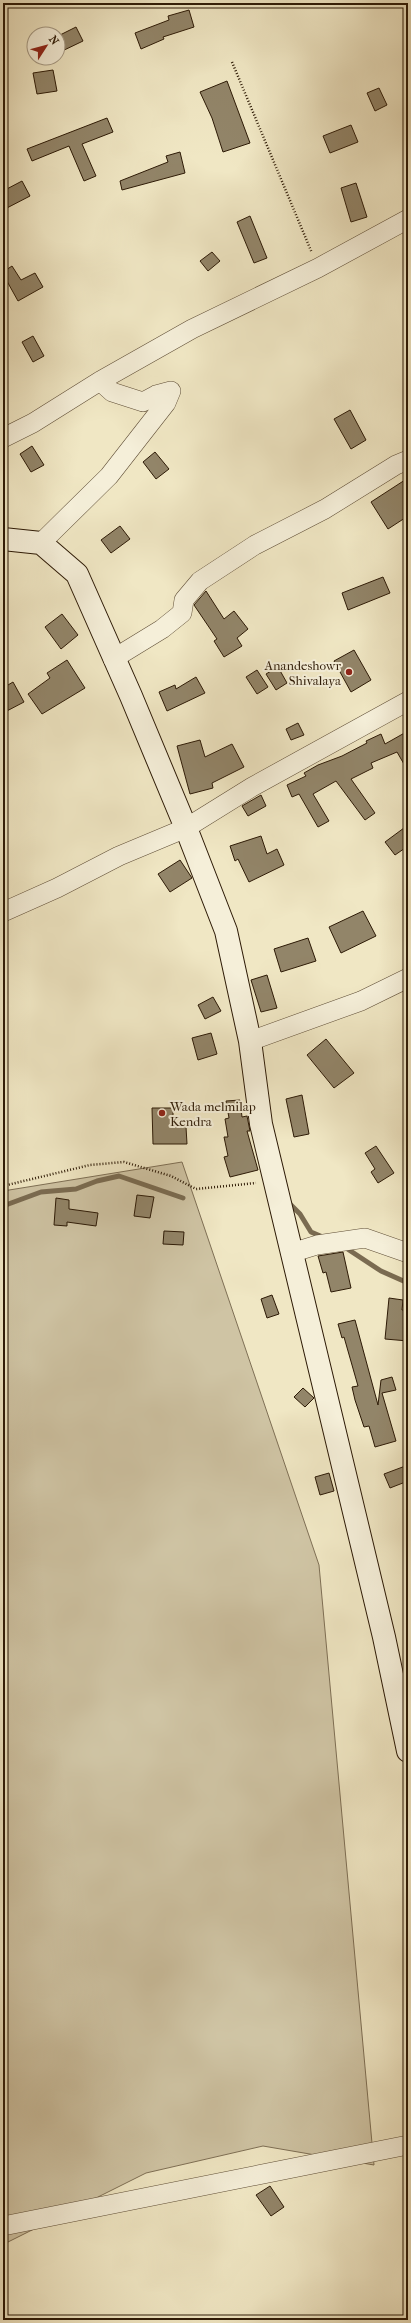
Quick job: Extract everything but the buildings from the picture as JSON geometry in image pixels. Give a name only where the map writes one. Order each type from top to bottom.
[{"type":"main road","points":[[3,539],[41,543],[76,574],[186,828],[226,932],[250,1042],[260,1124],[384,1637],[408,1752]]},
{"type":"street","points":[[3,438],[33,423],[100,381],[192,329],[318,268],[408,219]]},
{"type":"street","points":[[41,543],[109,476],[166,403],[171,391],[156,395],[143,402],[112,392],[100,381]]},
{"type":"street","points":[[113,659],[162,629],[182,613],[184,600],[200,581],[256,545],[325,509],[396,465],[408,460]]},
{"type":"street","points":[[3,912],[57,888],[119,856],[186,828],[252,787],[408,701]]},
{"type":"street","points":[[250,1042],[361,1001],[408,978]]},
{"type":"street","points":[[291,1253],[317,1245],[365,1238],[408,1253]]},
{"type":"street","points":[[3,2226],[408,2145]]},
{"type":"path","points":[[232,62],[318,268]]},
{"type":"path","points":[[3,1186],[90,1165],[124,1162],[171,1176],[196,1189],[275,1182]]},
{"type":"shaded area","points":[[182,1162],[319,1565],[374,2165],[263,2146],[146,2173],[6,2243],[3,2252],[3,1191]]},
{"type":"waterway","points":[[3,1206],[41,1192],[76,1189],[97,1181],[119,1176],[183,1198]]},
{"type":"waterway","points":[[289,1203],[300,1214],[311,1232],[325,1238]]},
{"type":"waterway","points":[[343,1246],[381,1271],[408,1283]]},
{"type":"place","name":"Anandeshowr Shivalaya","points":[[349,672]]},
{"type":"place","name":"Wada melmilap Kendra","points":[[162,1113]]}]
